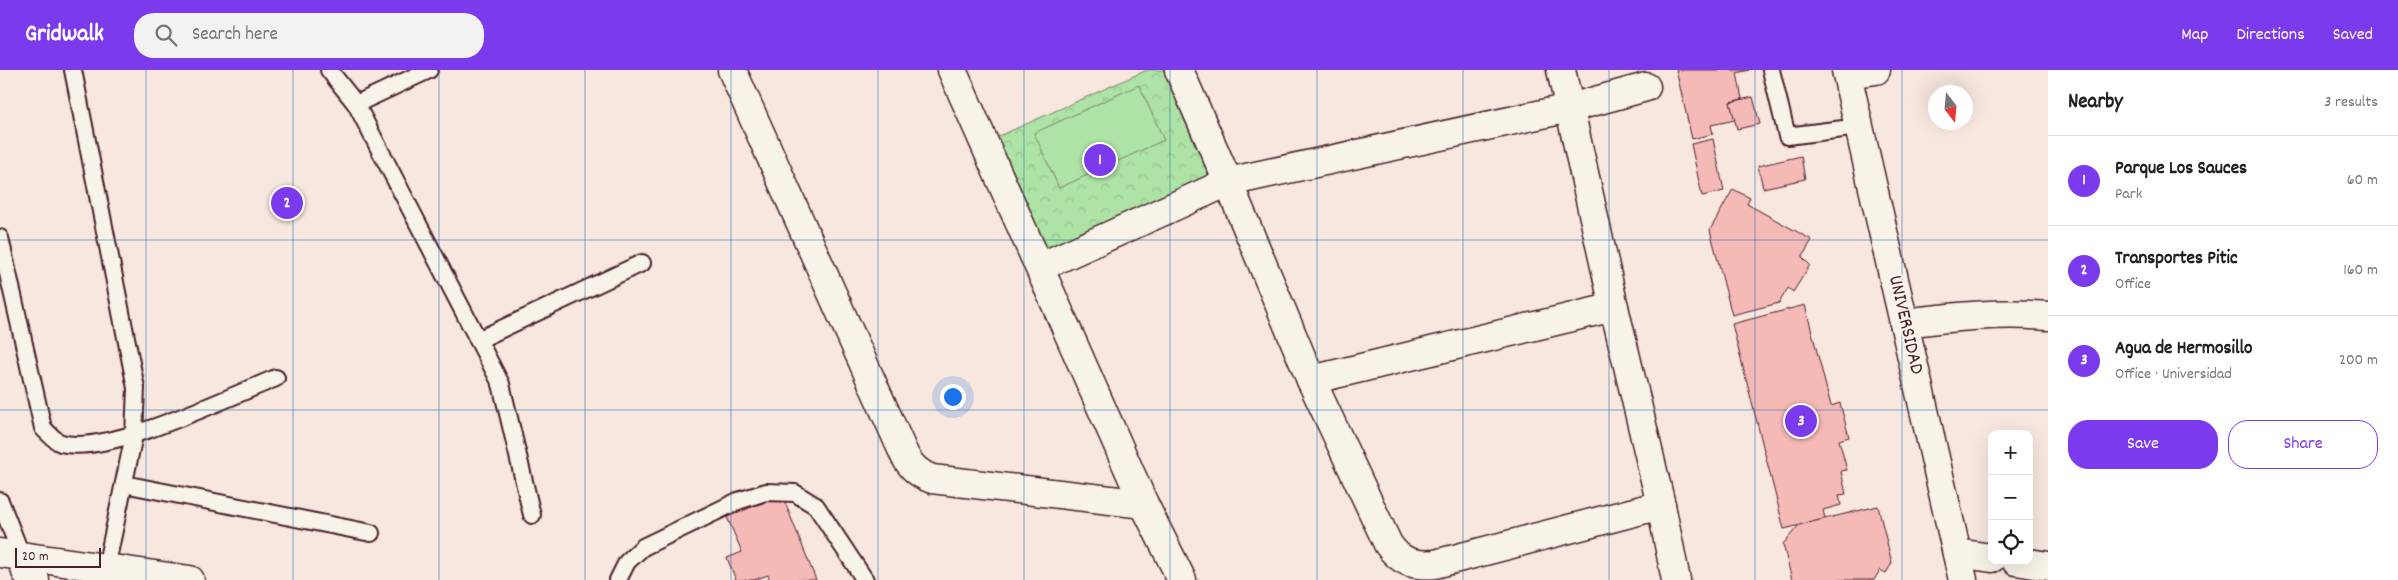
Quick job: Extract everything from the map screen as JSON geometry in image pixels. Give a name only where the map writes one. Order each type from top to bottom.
[{"type":"street","points":[[732,70],[912,468],[921,475],[932,479],[1144,504]]},
{"type":"street","points":[[952,70],[1144,504],[1182,580]]},
{"type":"street","points":[[1179,70],[1311,380],[1388,544],[1396,556],[1406,562],[1419,566],[1434,564],[1662,505]]},
{"type":"street","points":[[1561,70],[1614,307],[1662,505],[1676,580]]},
{"type":"street","points":[[1847,72],[1876,70]]},
{"type":"street","name":"UNIVERSIDAD","points":[[1847,72],[1963,580]]},
{"type":"street","points":[[1040,267],[1228,182],[1570,108],[1646,86]]},
{"type":"street","points":[[1311,380],[1614,307]]},
{"type":"street","points":[[1904,323],[1976,314],[2022,313],[2048,316]]},
{"type":"street","points":[[1957,552],[1988,557]]},
{"type":"street","points":[[2033,564],[2048,566]]},
{"type":"street","points":[[18,568],[106,568],[190,580]]},
{"type":"lane","points":[[73,70],[136,388],[134,435],[106,568]]},
{"type":"lane","points":[[328,70],[356,104],[500,384],[532,515]]},
{"type":"lane","points":[[356,104],[429,70]]},
{"type":"lane","points":[[1771,70],[1787,136],[1859,127]]},
{"type":"lane","points":[[0,238],[43,428],[59,443],[80,445],[134,435],[276,378]]},
{"type":"lane","points":[[478,340],[642,263]]},
{"type":"lane","points":[[124,484],[371,532]]},
{"type":"lane","points":[[618,580],[627,562],[643,547],[738,501],[766,492],[795,494],[816,506],[865,580]]},
{"type":"lane","points":[[0,501],[18,568]]},
{"type":"green space","points":[[1147,70],[1164,70],[1213,178],[1038,254],[988,141]]},
{"type":"green space","points":[[1139,85],[1164,140],[1059,188],[1034,133]]},
{"type":"building","points":[[1676,70],[1749,70],[1737,73],[1742,99],[1730,102],[1735,120],[1711,125],[1713,134],[1692,139]]},
{"type":"building","points":[[1753,97],[1760,124],[1737,129],[1730,102]]},
{"type":"building","points":[[1713,139],[1724,191],[1702,196],[1691,144]]},
{"type":"building","points":[[1801,156],[1805,179],[1763,188],[1758,166]]},
{"type":"building","points":[[1733,189],[1750,198],[1747,204],[1812,240],[1802,257],[1810,265],[1793,292],[1788,288],[1779,303],[1732,315],[1710,230]]},
{"type":"building","points":[[1805,305],[1831,406],[1840,403],[1849,437],[1839,440],[1847,470],[1841,471],[1846,494],[1839,495],[1841,505],[1823,510],[1825,519],[1784,529],[1732,324]]},
{"type":"building","points":[[782,495],[816,580],[770,580],[768,575],[754,580],[736,580],[727,558],[742,552],[727,517]]},
{"type":"building","points":[[1878,506],[1892,563],[1886,573],[1880,570],[1874,580],[1792,580],[1783,544],[1799,525]]},
{"type":"place","name":"Parque Los Sauces","points":[[1100,160]]},
{"type":"place","name":"Transportes Pitic","points":[[287,203]]},
{"type":"place","name":"Agua de Hermosillo","points":[[1801,421]]}]
